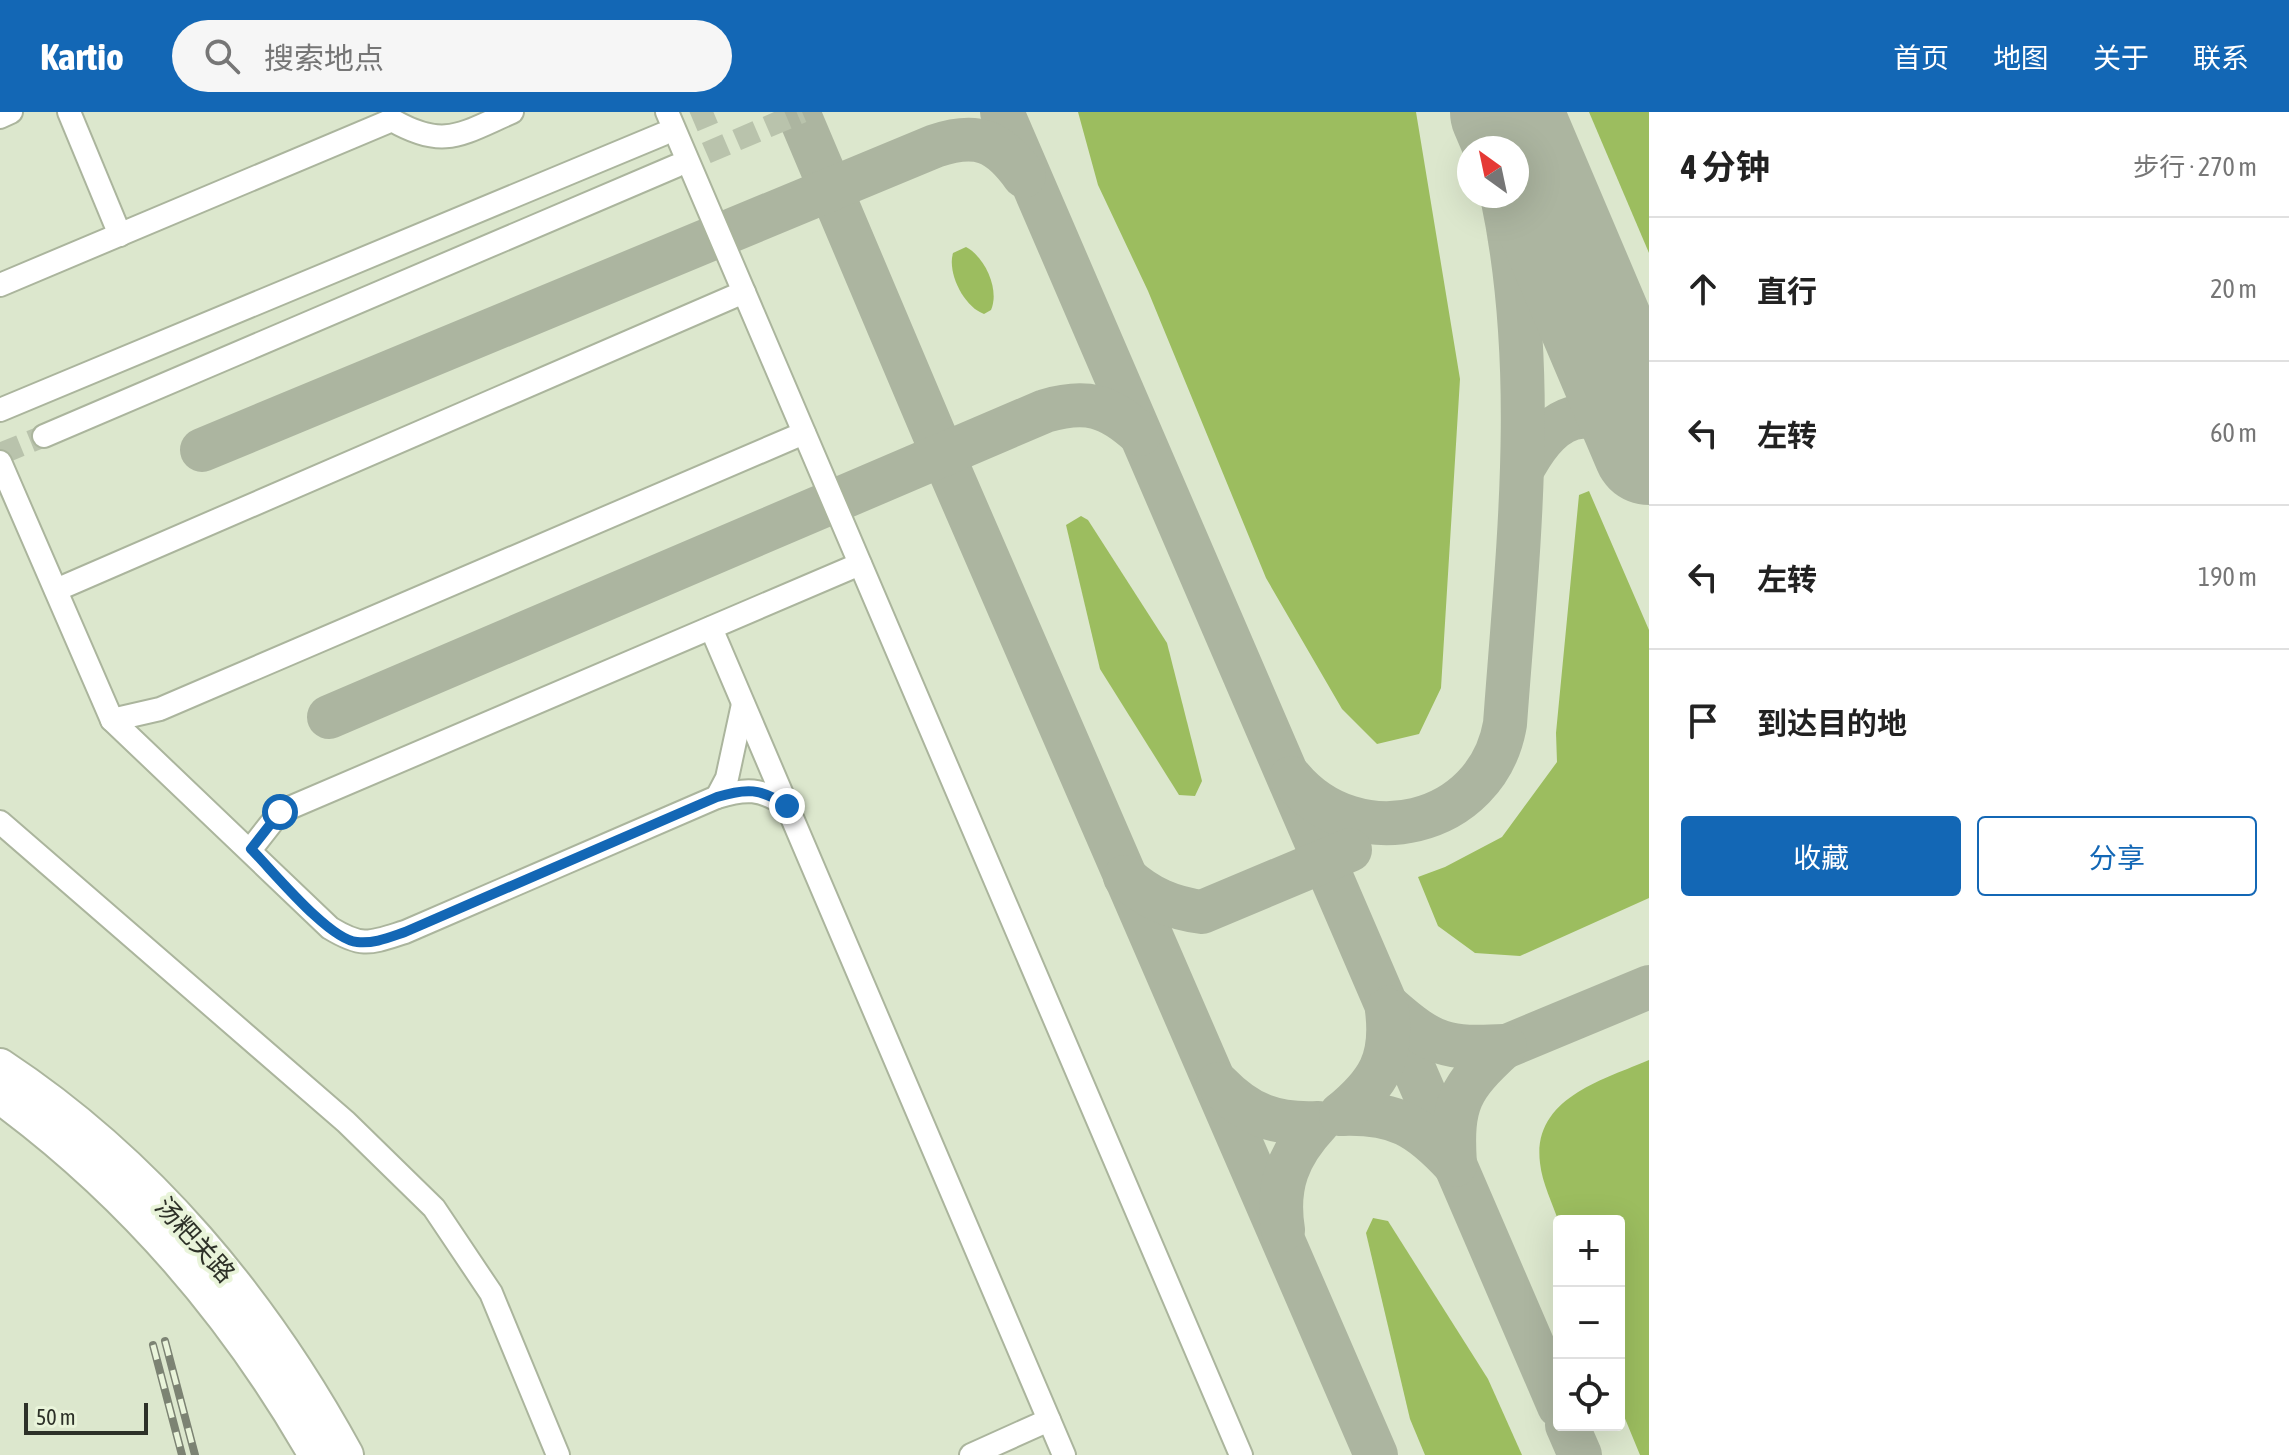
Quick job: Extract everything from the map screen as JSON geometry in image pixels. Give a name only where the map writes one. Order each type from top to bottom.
[{"type":"highway","name":"汤粑关路","points":[[0,1066],[97,1141],[188,1227],[277,1341],[346,1455]]},
{"type":"highway","name":"汤粑关路","points":[[0,1096],[83,1161],[178,1255],[250,1349],[316,1455]]},
{"type":"street","points":[[0,117],[11,112]]},
{"type":"street","points":[[69,112],[120,235]]},
{"type":"street","points":[[0,285],[391,116],[418,135],[448,138],[512,112]]},
{"type":"street","points":[[0,410],[665,123],[744,292],[1241,1455]]},
{"type":"street","points":[[44,436],[676,166]]},
{"type":"street","points":[[56,590],[744,292]]},
{"type":"street","points":[[112,720],[160,709],[804,433]]},
{"type":"street","points":[[0,462],[112,720],[251,849],[330,928],[354,942],[375,942],[717,797],[747,788],[769,794],[787,806]]},
{"type":"street","points":[[251,849],[280,812],[860,564]]},
{"type":"street","points":[[711,628],[1064,1455]]},
{"type":"street","points":[[717,797],[727,778],[743,704]]},
{"type":"street","points":[[0,822],[334,1112],[434,1208],[491,1293],[558,1455]]},
{"type":"street","points":[[971,1455],[1049,1420]]},
{"type":"green space","points":[[1078,112],[1416,112],[1460,379],[1441,688],[1419,734],[1377,744],[1342,709],[1266,578],[1148,291],[1098,185]]},
{"type":"green space","points":[[1589,112],[1649,112],[1649,253]]},
{"type":"green space","points":[[966,247],[985,266],[992,284],[991,310],[984,314],[964,297],[952,270],[953,253]]},
{"type":"green space","points":[[1589,491],[1649,630],[1649,898],[1520,956],[1475,953],[1438,926],[1418,877],[1445,867],[1502,837],[1557,762],[1556,733],[1579,495]]},
{"type":"green space","points":[[1081,516],[1088,520],[1167,643],[1202,781],[1195,796],[1179,795],[1100,669],[1066,525]]},
{"type":"green space","points":[[1649,1060],[1649,1455],[1640,1455],[1625,1419],[1625,1215],[1556,1215],[1541,1171],[1540,1141],[1547,1122],[1559,1107],[1592,1084]]},
{"type":"green space","points":[[1373,1218],[1388,1221],[1488,1379],[1522,1455],[1425,1455],[1410,1419],[1366,1233]]},
{"type":"taxiway","points":[[798,112],[943,455],[1376,1455]]},
{"type":"taxiway","points":[[1002,112],[1553,1392]]},
{"type":"taxiway","points":[[1487,112],[1490,136]]},
{"type":"taxiway","points":[[202,450],[935,146],[963,140],[986,142],[1005,154],[1024,176]]},
{"type":"taxiway","points":[[1291,778],[1318,803],[1350,818],[1383,823],[1416,820],[1447,808],[1473,787],[1493,759],[1505,724],[1522,459],[1520,327],[1504,208]]},
{"type":"taxiway","points":[[329,717],[1045,411],[1073,405],[1096,407],[1117,416],[1140,434]]},
{"type":"taxiway","points":[[1525,465],[1553,429],[1567,420],[1582,417],[1597,418],[1614,425],[1649,451]]},
{"type":"taxiway","points":[[1125,877],[1161,901],[1202,912],[1350,850]]},
{"type":"taxiway","points":[[1478,1058],[1649,987]]},
{"type":"taxiway","points":[[1341,1114],[1377,1116],[1405,1124],[1430,1140],[1455,1165],[1455,1126],[1461,1098],[1477,1074],[1505,1046],[1469,1047],[1442,1042],[1418,1030],[1389,1007]]},
{"type":"taxiway","points":[[1341,1114],[1365,1092],[1380,1069],[1388,1043],[1387,1010]]},
{"type":"taxiway","points":[[1218,1084],[1240,1103],[1263,1116],[1288,1122],[1318,1123],[1299,1147],[1287,1172],[1281,1199],[1283,1230]]},
{"type":"taxiway","points":[[1570,1431],[1580,1455]]},
{"type":"runway","points":[[1506,112],[1649,449]]},
{"type":"tunnel","points":[[663,134],[715,112]]},
{"type":"tunnel","points":[[676,166],[802,112]]},
{"type":"tunnel","points":[[0,454],[44,436]]},
{"type":"railway","points":[[165,1341],[195,1455]]},
{"type":"railway","points":[[153,1345],[182,1455]]},
{"type":"route","points":[[280,812],[251,849],[330,928],[354,942],[375,942],[405,932],[717,797],[747,788],[769,794],[787,806]]}]
